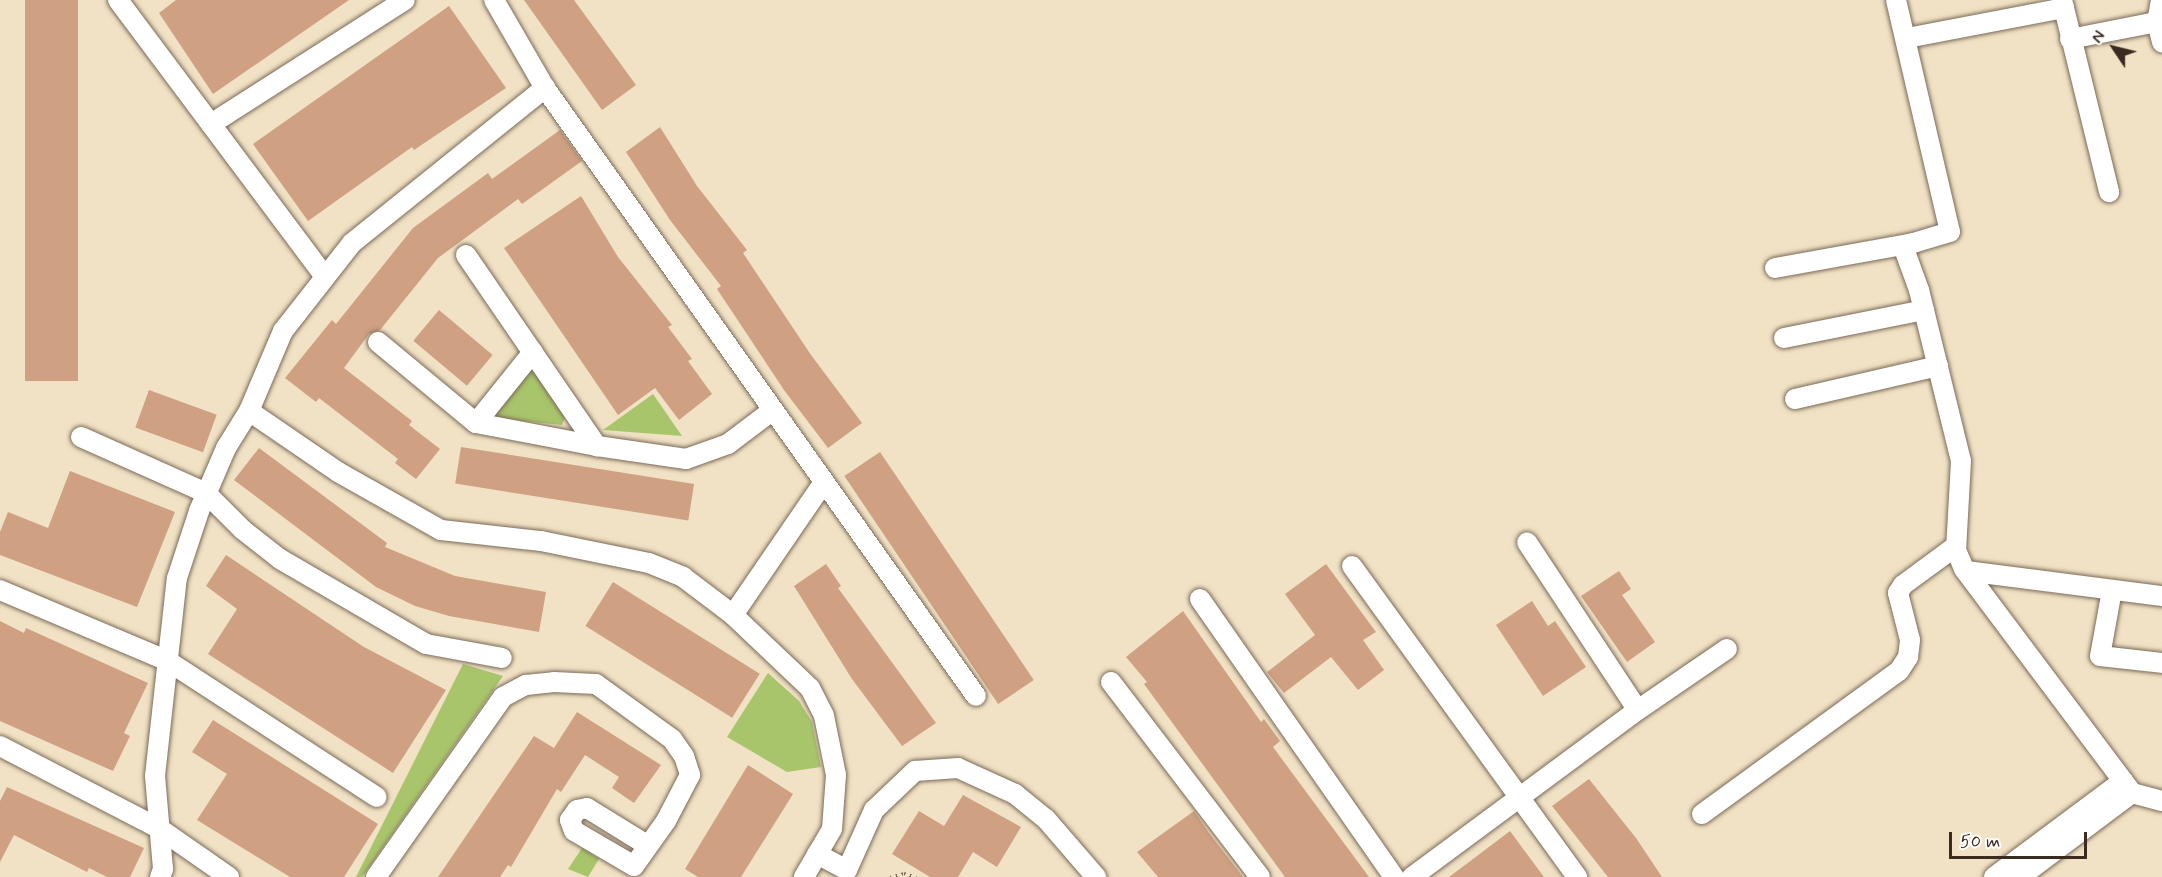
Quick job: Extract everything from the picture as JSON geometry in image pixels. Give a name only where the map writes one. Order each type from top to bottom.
[{"type":"street","points":[[211,124],[405,0]]},
{"type":"street","points":[[494,0],[545,88],[976,696]]},
{"type":"street","points":[[1896,0],[1907,38],[1950,232],[1903,246],[1924,310],[1960,461],[1956,546],[1966,571],[2127,787],[2162,801]]},
{"type":"street","points":[[2161,0],[2157,22],[2162,42]]},
{"type":"street","points":[[124,2],[211,124],[324,275]]},
{"type":"street","points":[[1907,38],[2063,4],[2109,192]]},
{"type":"street","points":[[2070,39],[2157,22]]},
{"type":"street","points":[[160,877],[160,830],[155,776],[177,578],[206,493],[226,448],[249,411],[283,330],[324,275],[352,243],[545,88]]},
{"type":"street","points":[[1775,268],[1918,242]]},
{"type":"street","points":[[466,255],[597,446]]},
{"type":"street","points":[[1784,338],[1924,310]]},
{"type":"street","points":[[378,342],[476,423],[597,446],[686,459],[728,444],[773,410]]},
{"type":"street","points":[[476,423],[533,352]]},
{"type":"street","points":[[1795,399],[1938,366]]},
{"type":"street","points":[[249,411],[338,472],[441,530],[541,541],[648,563],[683,577],[733,615],[810,688],[824,716],[836,775],[832,828],[804,877]]},
{"type":"street","points":[[81,436],[206,493],[243,530],[280,559],[426,645],[502,658]]},
{"type":"street","points":[[733,615],[824,482]]},
{"type":"street","points":[[1527,542],[1631,697],[1635,706],[1632,714]]},
{"type":"street","points":[[1702,814],[1899,670],[1908,657],[1910,640],[1898,593],[1903,585],[1956,546]]},
{"type":"street","points":[[1352,566],[1577,877]]},
{"type":"street","points":[[1966,571],[2162,596]]},
{"type":"street","points":[[0,590],[168,661],[377,797]]},
{"type":"street","points":[[2112,590],[2100,656],[2162,663]]},
{"type":"street","points":[[1200,599],[1394,877]]},
{"type":"street","points":[[1412,877],[1632,714],[1727,649]]},
{"type":"street","points":[[1111,682],[1260,877]]},
{"type":"street","points":[[376,877],[503,697],[526,685],[596,684],[672,739],[684,756],[690,775],[666,820],[647,845]]},
{"type":"street","points":[[0,746],[160,830],[229,877]]},
{"type":"street","points":[[817,854],[845,874],[874,810],[915,771],[958,768],[1023,800],[1046,819],[1096,877]]},
{"type":"street","points":[[1994,877],[2127,787]]},
{"type":"street","points":[[2020,877],[2127,787]]},
{"type":"street","points":[[832,828],[859,844]]},
{"type":"path","points":[[890,877],[904,873],[916,877]]},
{"type":"green space","points":[[527,369],[534,370],[565,417],[562,425],[496,418],[490,412]]},
{"type":"green space","points":[[653,394],[682,436],[603,430]]},
{"type":"green space","points":[[463,664],[503,676],[362,877],[356,877]]},
{"type":"green space","points":[[768,673],[799,701],[812,722],[821,767],[787,772],[727,737]]},
{"type":"green space","points":[[582,848],[599,859],[588,877],[568,869]]},
{"type":"building","points":[[25,0],[78,0],[78,381],[25,381]]},
{"type":"building","points":[[176,0],[349,0],[213,94],[159,13]]},
{"type":"building","points":[[524,0],[574,0],[636,85],[602,110]]},
{"type":"building","points":[[449,6],[506,88],[414,150],[412,147],[308,221],[253,144]]},
{"type":"building","points":[[660,127],[697,186],[747,250],[743,253],[811,355],[862,423],[828,448],[784,390],[717,289],[721,286],[670,220],[626,152]]},
{"type":"building","points":[[560,130],[582,161],[522,204],[518,199],[438,258],[380,330],[369,334],[344,368],[412,421],[409,425],[440,449],[416,479],[395,463],[398,459],[319,398],[316,402],[285,378],[332,320],[336,324],[413,228],[488,173],[492,179]]},
{"type":"building","points":[[581,196],[618,257],[672,325],[668,327],[692,359],[688,361],[712,394],[679,420],[655,388],[618,415],[504,248]]},
{"type":"building","points":[[439,310],[493,355],[467,386],[413,341]]},
{"type":"building","points":[[149,390],[217,415],[203,452],[135,428]]},
{"type":"building","points":[[461,447],[694,484],[688,520],[455,484]]},
{"type":"building","points":[[259,448],[387,543],[385,547],[455,576],[546,592],[539,632],[449,616],[415,606],[376,587],[234,480]]},
{"type":"building","points":[[880,452],[1034,680],[998,704],[844,476]]},
{"type":"building","points":[[70,471],[175,512],[137,607],[0,555],[0,532],[8,512],[48,528]]},
{"type":"building","points":[[226,555],[364,647],[446,690],[393,773],[208,654],[237,609],[206,586]]},
{"type":"building","points":[[826,564],[841,586],[838,588],[936,723],[902,746],[852,679],[794,586]]},
{"type":"building","points":[[1326,564],[1376,632],[1363,640],[1384,670],[1358,690],[1331,657],[1284,693],[1267,672],[1315,635],[1285,594]]},
{"type":"building","points":[[1619,571],[1631,589],[1622,595],[1655,642],[1627,662],[1581,596]]},
{"type":"building","points":[[613,582],[760,674],[732,718],[585,626]]},
{"type":"building","points":[[1532,601],[1548,626],[1555,621],[1586,667],[1543,696],[1496,625]]},
{"type":"building","points":[[1183,611],[1261,722],[1264,719],[1280,741],[1273,747],[1369,877],[1285,877],[1144,684],[1147,682],[1126,657]]},
{"type":"building","points":[[0,621],[24,633],[26,628],[148,683],[124,733],[130,736],[113,771],[0,721]]},
{"type":"building","points":[[577,712],[661,765],[634,803],[612,788],[619,777],[585,755],[561,792],[557,789],[511,867],[508,865],[500,877],[438,877],[534,736],[554,748]]},
{"type":"building","points":[[213,720],[378,824],[344,877],[290,877],[197,820],[227,774],[192,752]]},
{"type":"building","points":[[748,765],[793,794],[741,877],[698,877],[685,869]]},
{"type":"building","points":[[1589,779],[1636,838],[1662,877],[1608,877],[1552,806]]},
{"type":"building","points":[[7,787],[144,848],[130,877],[107,877],[89,868],[87,872],[14,835],[0,862],[0,801]]},
{"type":"building","points":[[963,795],[1021,827],[997,867],[973,852],[958,877],[930,877],[892,854],[919,811],[944,826]]},
{"type":"building","points":[[1194,811],[1243,877],[1158,877],[1137,852]]},
{"type":"building","points":[[1510,831],[1544,877],[1449,877],[1477,856]]}]
